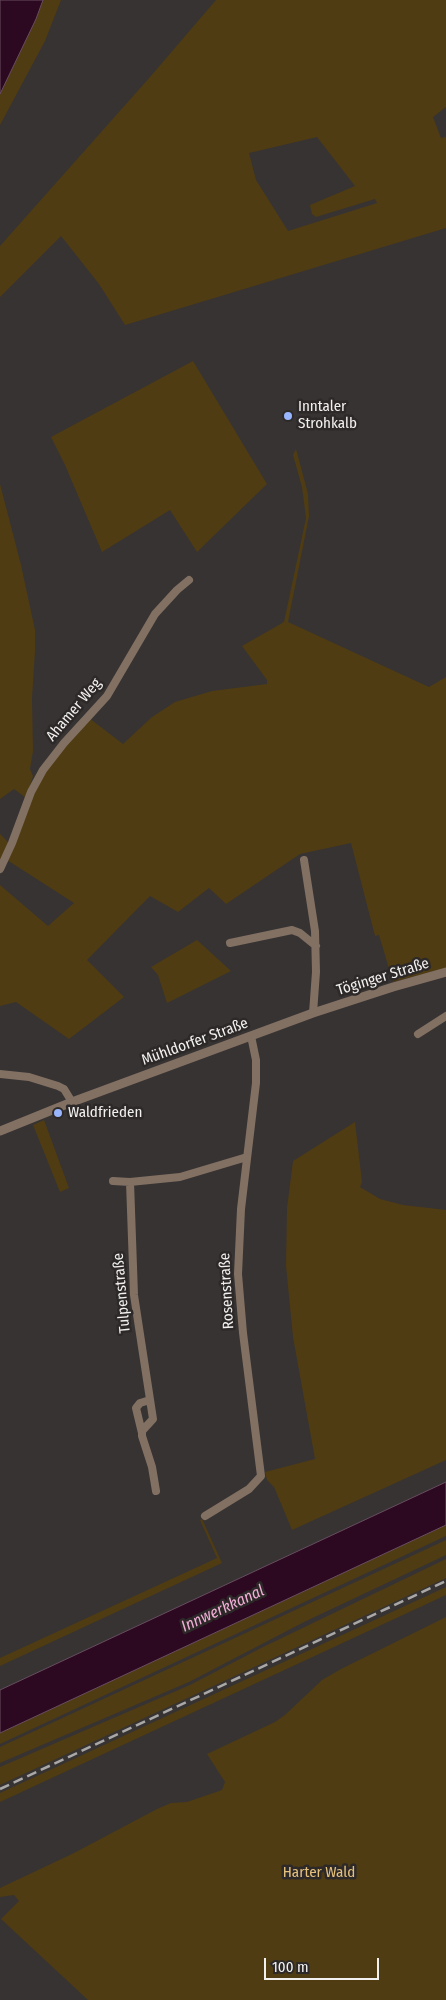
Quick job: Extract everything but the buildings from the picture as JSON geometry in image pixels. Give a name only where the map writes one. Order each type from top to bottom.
[{"type":"street","name":"Ahamer Weg","points":[[0,869],[43,770],[64,743],[107,696],[155,614],[189,580]]},
{"type":"street","points":[[304,860],[316,946],[314,1013]]},
{"type":"street","points":[[230,943],[292,930],[300,933],[316,946]]},
{"type":"street","name":"Töginger Straße","points":[[328,1008],[446,972]]},
{"type":"street","name":"Mühldorfer Straße","points":[[0,1131],[72,1102],[328,1008]]},
{"type":"street","points":[[418,1034],[446,1016]]},
{"type":"street","name":"Rosenstraße","points":[[205,1516],[249,1489],[261,1476],[238,1285],[241,1209],[256,1083],[256,1060],[251,1036]]},
{"type":"street","points":[[0,1074],[29,1078],[58,1086],[64,1089],[72,1102]]},
{"type":"street","points":[[113,1181],[163,1180],[196,1174],[247,1157]]},
{"type":"street","name":"Tulpenstraße","points":[[130,1182],[134,1295],[153,1419],[142,1433]]},
{"type":"street","points":[[150,1400],[140,1403],[136,1408],[152,1467],[156,1491]]},
{"type":"green space","points":[[43,0],[61,0],[45,41],[0,125],[0,94],[36,19]]},
{"type":"green space","points":[[216,0],[446,0],[446,107],[433,117],[441,138],[446,137],[446,228],[125,325],[99,284],[61,236],[0,297],[0,246]],"holes":[[[317,137],[355,186],[310,205],[312,214],[316,217],[375,199],[377,203],[288,231],[256,180],[249,153]]]},
{"type":"green space","points":[[193,361],[267,484],[197,552],[170,510],[102,552],[51,437]]},
{"type":"green space","points":[[296,449],[308,494],[309,516],[288,622],[429,687],[446,677],[446,968],[393,982],[379,935],[375,936],[351,843],[300,854],[226,904],[209,888],[178,912],[150,896],[87,960],[124,997],[69,1039],[16,1002],[0,1006],[0,885],[48,926],[74,903],[7,860],[42,774],[89,718],[123,744],[152,717],[175,702],[212,691],[267,684],[267,680],[242,646],[284,622],[306,518],[302,487],[293,455]]},
{"type":"green space","points":[[0,484],[21,565],[35,630],[32,698],[33,751],[30,769],[33,776],[26,798],[14,789],[0,799]]},
{"type":"green space","points":[[0,834],[9,843],[0,862]]},
{"type":"green space","points":[[197,940],[231,971],[167,1003],[158,975],[151,967]]},
{"type":"green space","points":[[44,1120],[69,1188],[60,1192],[33,1125]]},
{"type":"green space","points":[[355,1122],[362,1182],[360,1187],[380,1199],[403,1205],[446,1210],[446,1460],[292,1530],[274,1487],[267,1480],[265,1472],[315,1459],[293,1337],[286,1266],[287,1208],[293,1161]]},
{"type":"green space","points":[[202,1519],[222,1563],[0,1666],[0,1658],[217,1558],[200,1520]]},
{"type":"green space","points":[[446,1525],[446,1536],[0,1744],[0,1733]]},
{"type":"green space","points":[[446,1540],[446,1555],[304,1622],[189,1682],[0,1763],[0,1747]]},
{"type":"green space","points":[[446,1559],[446,1578],[0,1785],[0,1767],[190,1685],[261,1648]]},
{"type":"green space","points":[[446,1587],[446,1595],[0,1802],[0,1793]]},
{"type":"green space","name":"Harter Wald","points":[[446,1617],[446,2000],[88,2000],[1,1919],[19,1901],[14,1895],[0,1897],[0,1888],[74,1853],[157,1809],[171,1803],[187,1802],[222,1790],[225,1782],[207,1754],[275,1722],[322,1680],[341,1669]]},
{"type":"water","points":[[0,0],[43,0],[36,19],[0,94]]},
{"type":"water","name":"Innwerkkanal","points":[[446,1482],[446,1525],[0,1733],[0,1690]]},
{"type":"railway","points":[[0,1789],[446,1581]]},
{"type":"place","name":"Inntaler Strohkalb","points":[[288,416]]},
{"type":"place","name":"Waldfrieden","points":[[58,1113]]}]
